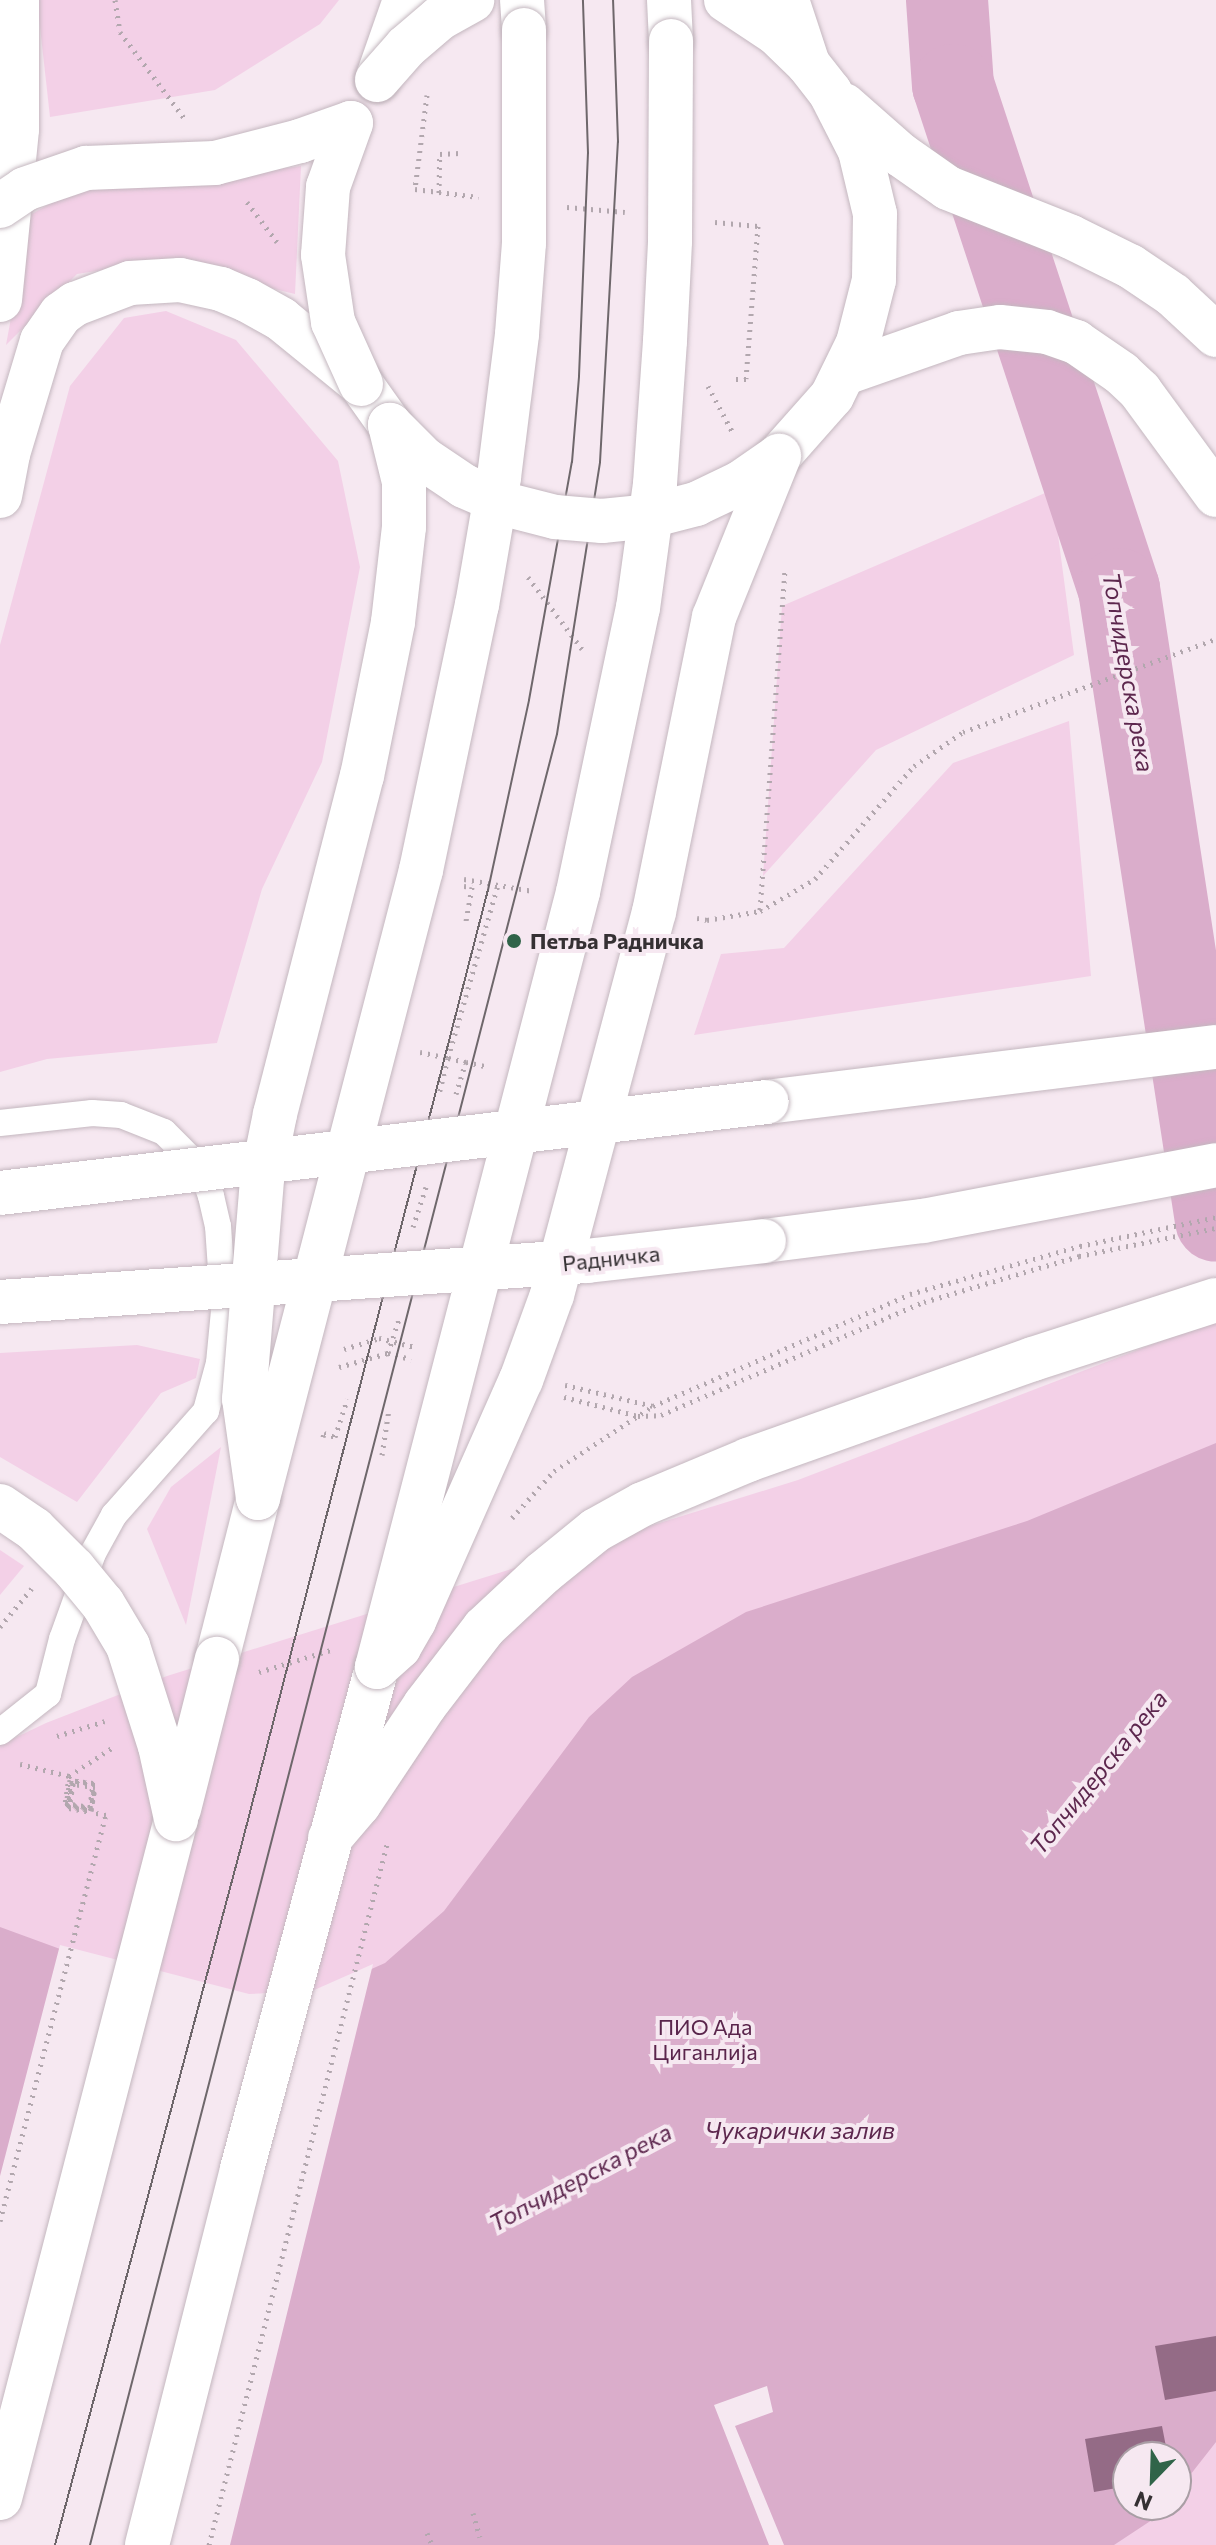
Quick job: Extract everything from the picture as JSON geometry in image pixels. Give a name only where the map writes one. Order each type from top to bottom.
[{"type":"main road","points":[[0,300],[17,129],[17,0]]},
{"type":"main road","points":[[377,80],[405,0]]},
{"type":"main road","points":[[472,0],[440,18],[406,47],[377,80],[351,123],[328,187],[323,255],[333,322],[361,384],[390,425],[424,459],[464,486],[508,505],[555,517],[614,520],[650,516],[696,504],[740,483],[779,456],[816,418],[845,373],[862,333],[872,291],[875,214],[860,151],[819,78],[787,0]]},
{"type":"main road","points":[[0,2498],[421,870],[477,605],[505,431],[524,243],[526,128],[522,0]]},
{"type":"main road","points":[[147,2545],[578,892],[638,608],[655,484],[668,284],[669,0]]},
{"type":"main road","points":[[726,0],[776,33],[901,155],[948,188],[1071,237],[1130,266],[1173,295],[1216,335]]},
{"type":"main road","points":[[0,206],[25,189],[86,168],[215,163],[300,141],[351,123]]},
{"type":"main road","points":[[0,496],[8,454],[42,341],[61,314],[104,290],[154,280],[180,280],[221,289],[281,319],[361,384]]},
{"type":"main road","points":[[845,373],[959,333],[1000,327],[1047,332],[1076,342],[1121,373],[1140,391],[1216,495]]},
{"type":"main road","points":[[258,1498],[244,1399],[262,1178],[362,776],[393,622],[404,527],[404,482],[390,425]]},
{"type":"main road","points":[[377,1667],[399,1647],[414,1621],[521,1380],[552,1295],[654,912],[714,617],[779,456]]},
{"type":"main road","points":[[0,1193],[1216,1047]]},
{"type":"main road","name":"Радничка","points":[[0,1302],[573,1262],[764,1241],[1037,1202],[1216,1165]]},
{"type":"main road","points":[[330,1838],[359,1804],[425,1705],[484,1628],[543,1573],[596,1530],[643,1504],[748,1460],[1033,1359],[1216,1300]]},
{"type":"main road","points":[[0,1506],[34,1529],[74,1569],[103,1604],[128,1646],[160,1746],[176,1819]]},
{"type":"lane","points":[[0,1123],[92,1113],[121,1115],[164,1132],[202,1170],[211,1196],[218,1226],[224,1311],[219,1363],[206,1411],[114,1515],[93,1553],[62,1639],[48,1694],[0,1732]]},
{"type":"path","points":[[439,193],[440,154],[460,153]]},
{"type":"path","points":[[736,379],[746,379],[758,226]]},
{"type":"path","points":[[1036,705],[1216,639]]},
{"type":"path","points":[[465,925],[467,913]]},
{"type":"path","points":[[438,1099],[448,1058]]},
{"type":"path","points":[[1080,1246],[1216,1217]]},
{"type":"path","points":[[1079,1256],[1216,1228]]},
{"type":"path","points":[[388,1353],[397,1325]]},
{"type":"path","points":[[335,1437],[347,1399]]},
{"type":"path","points":[[12,1762],[69,1776],[120,1743]]},
{"type":"path","points":[[0,2221],[106,1815],[69,1808],[71,1796],[73,1784],[84,1786],[95,1787],[91,1811],[80,1809],[69,1807],[71,1795],[73,1783],[84,1785],[95,1787],[91,1810],[79,1808],[68,1806],[70,1794],[72,1782],[83,1784],[95,1785],[93,1797],[91,1809],[79,1807],[67,1805],[69,1793],[71,1780],[82,1782],[94,1784],[92,1796],[90,1808],[78,1806],[66,1804],[70,1780],[93,1783],[91,1795],[90,1807],[65,1803],[69,1776]]},
{"type":"path","points":[[209,2545],[388,1842]]},
{"type":"path","points":[[473,2513],[480,2537]]},
{"type":"path","points":[[427,2533],[432,2545]]},
{"type":"green space","points":[[37,0],[339,0],[320,24],[215,90],[50,117]]},
{"type":"green space","points":[[301,166],[295,294],[161,261],[77,274],[6,345],[30,215],[76,189],[184,183]]},
{"type":"green space","points":[[166,311],[236,340],[338,461],[360,567],[322,762],[262,889],[217,1043],[47,1059],[0,1072],[0,645],[70,386],[124,318]]},
{"type":"green space","points":[[1052,490],[1074,655],[876,750],[763,876],[782,606]]},
{"type":"green space","points":[[1069,721],[1091,976],[694,1035],[721,954],[784,948],[953,763]]},
{"type":"green space","name":"Чукарички залив","points":[[1216,1320],[1216,2545],[0,2545],[0,1745],[46,1723],[167,1676],[798,1480]]},
{"type":"green space","points":[[137,1345],[200,1359],[196,1378],[161,1393],[77,1502],[0,1457],[0,1353]]},
{"type":"green space","points":[[221,1447],[186,1625],[147,1529],[171,1487]]},
{"type":"green space","points":[[0,1550],[24,1566],[0,1595]]},
{"type":"water","name":"Чукарички залив","points":[[1216,1443],[1216,2442],[1192,2473],[1192,2441],[1112,2441],[1112,2521],[1150,2521],[1114,2545],[0,2545],[0,1927],[82,1957],[249,1998],[313,1995],[385,1963],[444,1911],[589,1717],[632,1677],[746,1612],[1027,1521]]},
{"type":"pier","points":[[60,1945],[249,1994],[312,1991],[373,1964],[230,2545],[0,2545],[0,2176]]},
{"type":"pier","points":[[767,2386],[773,2412],[735,2426],[784,2545],[769,2545],[714,2405]]},
{"type":"building","points":[[1216,2336],[1216,2391],[1165,2400],[1155,2346]]},
{"type":"building","points":[[1162,2426],[1165,2441],[1112,2441],[1112,2489],[1094,2492],[1085,2439]]},
{"type":"waterway","name":"Топчидерска река","points":[[947,0],[953,85],[1119,589],[1216,1221]]},
{"type":"tram line","points":[[55,2545],[242,1843],[488,890],[529,700],[572,462],[579,376],[588,153],[583,0]]},
{"type":"tram line","points":[[90,2545],[557,734],[600,462],[618,142],[613,0]]},
{"type":"place","name":"Петља Радничка","points":[[514,941]]},
{"type":"park label","name":"ПИО Ада Циганлија","points":[[705,2038]]}]
